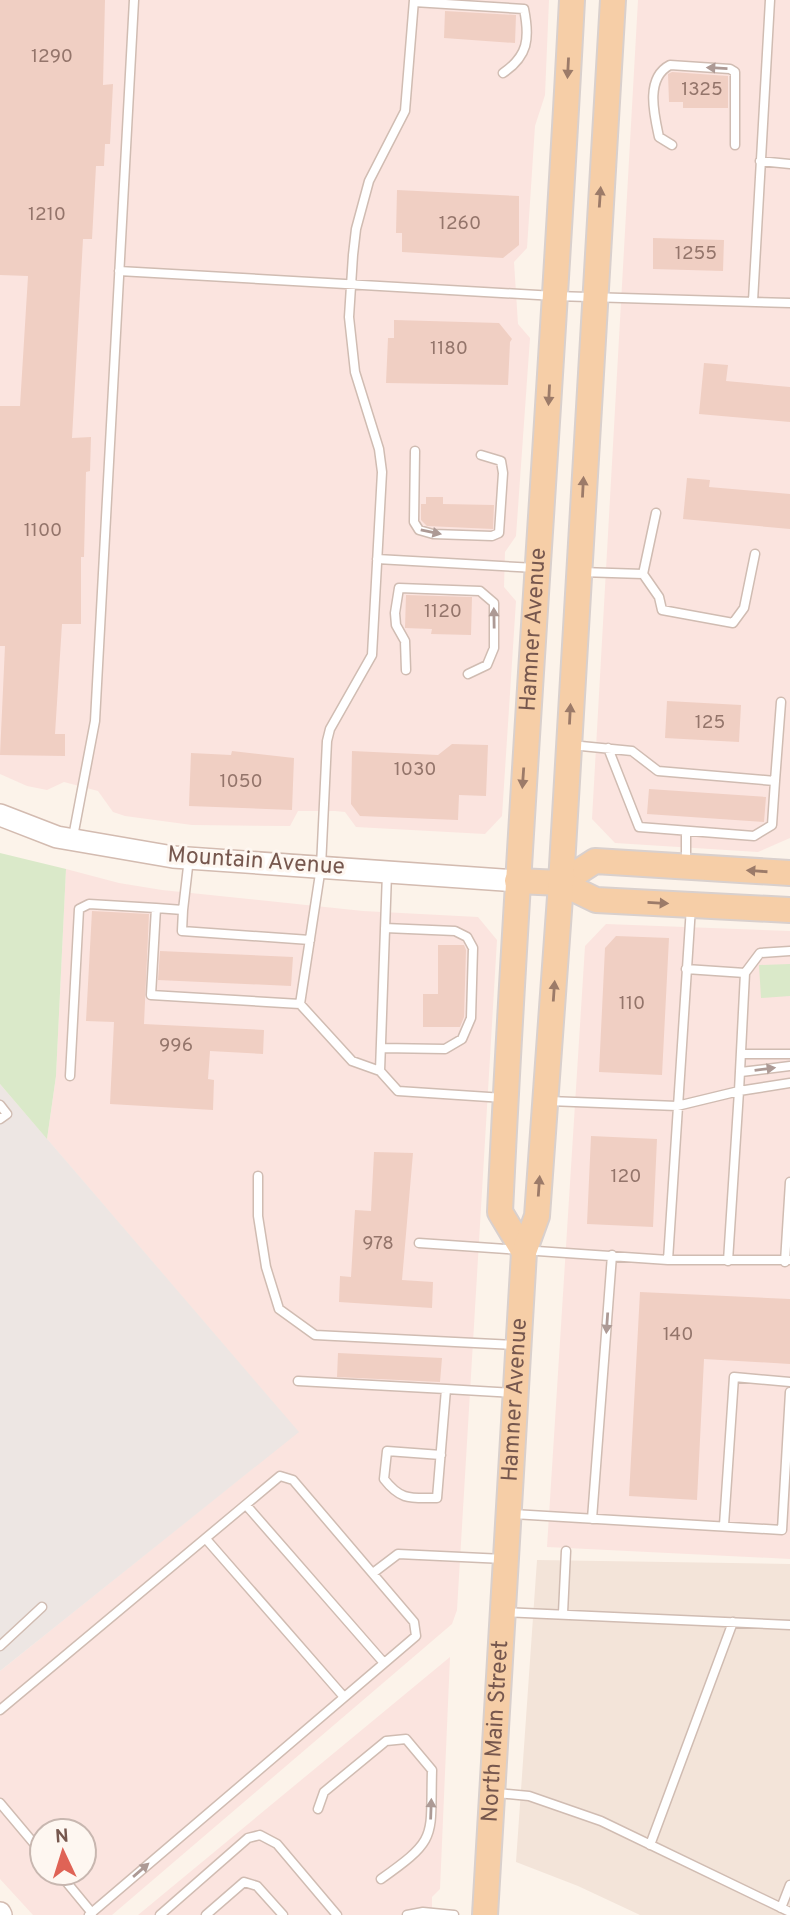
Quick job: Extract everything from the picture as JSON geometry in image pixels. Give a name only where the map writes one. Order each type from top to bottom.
[{"type":"main road","name":"Hamner Avenue","points":[[524,1252],[500,1212],[517,881],[539,568],[572,0]]},
{"type":"main road","name":"Hamner Avenue","points":[[508,1553],[524,1252],[537,1216],[561,883],[593,297],[613,0]]},
{"type":"main road","name":"Mountain Avenue","points":[[0,815],[72,840],[118,850],[189,858],[517,881]]},
{"type":"main road","points":[[561,883],[595,861],[790,873]]},
{"type":"main road","points":[[517,881],[561,883],[596,900],[790,911]]},
{"type":"main road","name":"North Main Street","points":[[485,1915],[508,1553]]},
{"type":"lane","points":[[72,840],[95,721],[134,0]]},
{"type":"lane","points":[[753,301],[770,0]]},
{"type":"lane","points":[[300,1004],[321,867],[327,741],[330,729],[371,661],[381,457],[355,372],[349,317],[356,229],[369,181],[405,111],[414,1],[524,9],[526,47],[520,62],[503,73]]},
{"type":"lane","points":[[672,145],[659,137],[654,114],[656,79],[661,70],[670,65],[730,69],[735,72],[735,145]]},
{"type":"lane","points":[[760,161],[790,164]]},
{"type":"lane","points":[[119,271],[555,296],[790,303]]},
{"type":"lane","points":[[415,451],[414,522],[419,530],[433,534],[492,537],[499,533],[503,473],[500,461],[481,455]]},
{"type":"lane","points":[[656,513],[643,574],[659,597],[662,610],[733,622],[744,608],[755,554]]},
{"type":"lane","points":[[377,559],[539,568]]},
{"type":"lane","points":[[578,572],[643,574]]},
{"type":"lane","points":[[406,670],[405,641],[396,625],[399,588],[480,591],[494,603],[494,648],[487,665],[468,674]]},
{"type":"lane","points":[[608,748],[639,827],[754,836],[772,825],[781,702]]},
{"type":"lane","points":[[568,745],[632,751],[658,771],[775,781]]},
{"type":"lane","points":[[686,831],[686,867]]},
{"type":"lane","points":[[189,858],[182,931],[310,940]]},
{"type":"lane","points":[[380,1071],[387,872]]},
{"type":"lane","points":[[69,1076],[79,909],[89,904],[183,910]]},
{"type":"lane","points":[[668,1260],[691,905]]},
{"type":"lane","points":[[156,908],[151,995],[300,1004],[352,1061],[380,1071],[398,1091],[506,1098]]},
{"type":"lane","points":[[381,1048],[445,1049],[462,1039],[471,1018],[473,948],[467,937],[455,931],[385,928]]},
{"type":"lane","points":[[728,1261],[745,973],[760,953],[790,951]]},
{"type":"lane","points":[[687,969],[745,973]]},
{"type":"lane","points":[[741,1054],[790,1054]]},
{"type":"lane","points":[[741,1072],[790,1066]]},
{"type":"lane","points":[[545,1101],[677,1106],[739,1091],[790,1083]]},
{"type":"lane","points":[[0,1105],[7,1114],[0,1119]]},
{"type":"lane","points":[[258,1176],[260,1229],[266,1267],[279,1309],[315,1335],[518,1345]]},
{"type":"lane","points":[[419,1242],[524,1252],[668,1260],[788,1261],[790,1182]]},
{"type":"lane","points":[[592,1519],[612,1255]]},
{"type":"lane","points":[[724,1525],[734,1377],[790,1382]]},
{"type":"lane","points":[[298,1381],[516,1394]]},
{"type":"lane","points":[[441,1455],[387,1451],[384,1479],[395,1493],[407,1497],[437,1498],[441,1455],[446,1389]]},
{"type":"lane","points":[[510,1514],[724,1525],[786,1531],[790,1392]]},
{"type":"lane","points":[[0,1710],[280,1476],[293,1480],[414,1622],[416,1636],[90,1914],[70,1887]]},
{"type":"lane","points":[[246,1505],[384,1663]]},
{"type":"lane","points":[[206,1539],[344,1697]]},
{"type":"lane","points":[[563,1613],[566,1551]]},
{"type":"lane","points":[[373,1573],[398,1554],[508,1553]]},
{"type":"lane","points":[[0,1646],[42,1607]]},
{"type":"lane","points":[[505,1612],[790,1625]]},
{"type":"lane","points":[[650,1845],[733,1622]]},
{"type":"lane","points":[[318,1809],[324,1792],[386,1741],[407,1739],[429,1763],[432,1770],[430,1837],[419,1851],[381,1879]]},
{"type":"lane","points":[[494,1793],[529,1796],[601,1821],[786,1910],[790,1885]]},
{"type":"lane","points":[[0,1803],[28,1836]]},
{"type":"lane","points":[[160,1915],[248,1838],[260,1835],[277,1844],[337,1915]]},
{"type":"lane","points":[[206,1915],[244,1882],[257,1886],[283,1915]]},
{"type":"lane","points":[[407,1915],[423,1912],[453,1915]]},
{"type":"shaded area","points":[[0,0],[549,0],[545,95],[535,126],[527,248],[514,262],[518,324],[530,338],[516,536],[505,552],[504,587],[516,601],[502,816],[485,834],[356,827],[345,812],[335,811],[298,811],[290,826],[192,825],[113,812],[98,791],[64,782],[47,790],[27,786],[0,774]]},
{"type":"shaded area","points":[[638,0],[790,0],[790,838],[758,852],[615,843],[592,819]]},
{"type":"shaded area","points":[[66,869],[119,883],[162,890],[363,911],[478,917],[497,940],[457,1610],[452,1624],[112,1915],[33,1915],[0,1879],[0,1671],[298,1432],[47,1139],[56,1076]]},
{"type":"shaded area","points":[[606,924],[790,931],[790,1559],[547,1547],[585,946]]},
{"type":"shaded area","points":[[0,1084],[299,1432],[0,1671]]},
{"type":"shaded area","points":[[537,1560],[790,1564],[790,1915],[640,1915],[578,1886],[516,1862]]},
{"type":"shaded area","points":[[450,1657],[440,1889],[432,1897],[432,1915],[138,1915]]},
{"type":"green space","points":[[0,853],[66,869],[56,1076],[47,1139],[0,1084]]},
{"type":"green space","points":[[790,964],[790,996],[761,998],[759,965]]},
{"type":"building","points":[[0,0],[105,0],[103,85],[113,84],[110,144],[105,144],[104,166],[96,166],[92,239],[83,239],[72,438],[91,437],[90,471],[86,472],[84,557],[81,557],[81,624],[62,624],[55,734],[65,734],[65,756],[0,755],[5,646],[0,646],[0,406],[20,406],[28,276],[0,275]]},
{"type":"building","points":[[445,11],[516,15],[515,43],[444,38]]},
{"type":"building","points":[[672,72],[728,76],[728,108],[683,108],[683,102],[669,102],[668,74]]},
{"type":"building","points":[[397,190],[519,196],[519,245],[503,258],[402,252],[402,233],[396,233]]},
{"type":"building","points":[[653,238],[724,240],[723,271],[653,269]]},
{"type":"building","points":[[394,320],[499,323],[512,339],[508,385],[386,383],[388,338],[394,338]]},
{"type":"building","points":[[704,363],[728,365],[726,381],[790,387],[790,422],[699,414]]},
{"type":"building","points":[[687,478],[710,480],[709,487],[790,494],[790,529],[683,519]]},
{"type":"building","points":[[426,497],[443,497],[443,504],[494,505],[493,529],[427,526],[421,520],[421,504],[426,504]]},
{"type":"building","points":[[406,595],[472,597],[471,635],[431,634],[432,629],[405,628]]},
{"type":"building","points":[[667,701],[741,705],[739,742],[665,738]]},
{"type":"building","points":[[452,744],[488,745],[486,796],[459,795],[458,820],[360,816],[351,804],[352,751],[438,755]]},
{"type":"building","points":[[232,751],[294,758],[292,810],[189,806],[191,753],[231,755]]},
{"type":"building","points":[[649,789],[766,797],[764,822],[647,814]]},
{"type":"building","points":[[92,911],[149,914],[144,1024],[264,1030],[263,1054],[210,1051],[208,1079],[214,1080],[213,1110],[110,1104],[114,1022],[86,1021]]},
{"type":"building","points":[[616,936],[669,938],[662,1075],[599,1072],[605,948]]},
{"type":"building","points":[[438,945],[464,945],[466,950],[464,1017],[460,1027],[423,1027],[423,994],[438,994]]},
{"type":"building","points":[[160,951],[293,957],[291,986],[158,980]]},
{"type":"building","points":[[591,1136],[657,1139],[653,1227],[587,1224]]},
{"type":"building","points":[[374,1152],[413,1153],[402,1280],[433,1282],[432,1308],[339,1302],[340,1276],[351,1277],[355,1210],[371,1211]]},
{"type":"building","points":[[640,1292],[790,1299],[790,1364],[704,1359],[697,1500],[629,1496]]},
{"type":"building","points":[[338,1353],[442,1358],[440,1382],[337,1377]]}]
